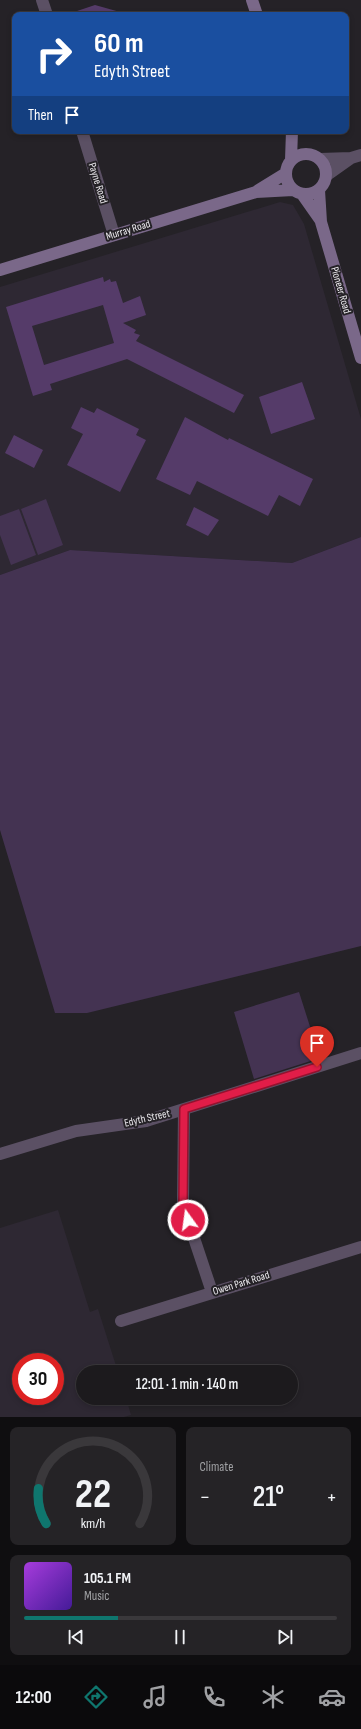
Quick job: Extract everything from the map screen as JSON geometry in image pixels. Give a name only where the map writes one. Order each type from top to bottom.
[{"type":"main road","points":[[252,0],[256,12]]},
{"type":"main road","points":[[291,160],[293,134]]},
{"type":"main road","points":[[295,134],[307,153],[320,159],[326,167],[327,175],[324,184],[319,190],[311,194],[297,192],[287,183],[286,173],[287,167],[291,160],[298,155],[307,153]]},
{"type":"main road","name":"Murray Road","points":[[0,270],[256,192],[286,173]]},
{"type":"main road","name":"Pioneer Road","points":[[319,190],[321,222],[361,358]]},
{"type":"main road","name":"Murray Road","points":[[256,192],[297,192]]},
{"type":"main road","name":"Pioneer Road","points":[[297,192],[321,222]]},
{"type":"street","points":[[42,0],[46,12]]},
{"type":"street","name":"Payne Road","points":[[83,134],[114,235]]},
{"type":"street","points":[[320,159],[356,156]]},
{"type":"street","points":[[327,175],[356,156]]},
{"type":"street","name":"Edyth Street","points":[[0,1154],[76,1131],[146,1121],[361,1053]]},
{"type":"street","points":[[184,1109],[183,1205],[212,1292]]},
{"type":"street","name":"Owen Park Road","points":[[121,1321],[361,1247]]},
{"type":"shaded area","points":[[280,202],[293,205],[304,224],[361,419],[361,537],[292,563],[70,550],[0,575],[0,287]]},
{"type":"shaded area","points":[[46,499],[63,545],[38,555],[21,509]]},
{"type":"shaded area","points":[[19,509],[36,555],[11,565],[0,535],[0,516]]},
{"type":"shaded area","points":[[361,537],[361,946],[87,1013],[55,1013],[0,830],[0,575],[70,550],[292,563]]},
{"type":"shaded area","points":[[299,992],[320,1058],[254,1079],[234,1012]]},
{"type":"shaded area","points":[[58,1210],[90,1312],[98,1309],[116,1365],[76,1365],[76,1405],[128,1405],[131,1415],[124,1417],[0,1417],[0,1228]]},
{"type":"building","points":[[95,5],[120,12],[74,12]]},
{"type":"building","points":[[103,277],[104,282],[110,279],[111,282],[116,281],[123,303],[140,296],[146,315],[123,323],[136,330],[134,333],[140,335],[136,341],[244,395],[234,413],[127,359],[50,384],[52,390],[33,396],[6,307]],"holes":[[[103,305],[114,343],[44,365],[32,326]]]},
{"type":"building","points":[[302,382],[315,419],[271,434],[259,397]]},
{"type":"building","points":[[81,407],[94,413],[97,408],[139,429],[136,435],[146,440],[120,492],[67,465],[83,434],[71,428]]},
{"type":"building","points":[[185,417],[228,440],[229,438],[313,479],[300,506],[279,495],[268,516],[197,481],[190,495],[156,479]]},
{"type":"building","points":[[14,435],[43,450],[34,468],[5,453]]},
{"type":"building","points":[[194,507],[219,520],[208,536],[186,525]]},
{"type":"route","points":[[188,1220],[183,1205],[184,1109],[317,1067]]}]
